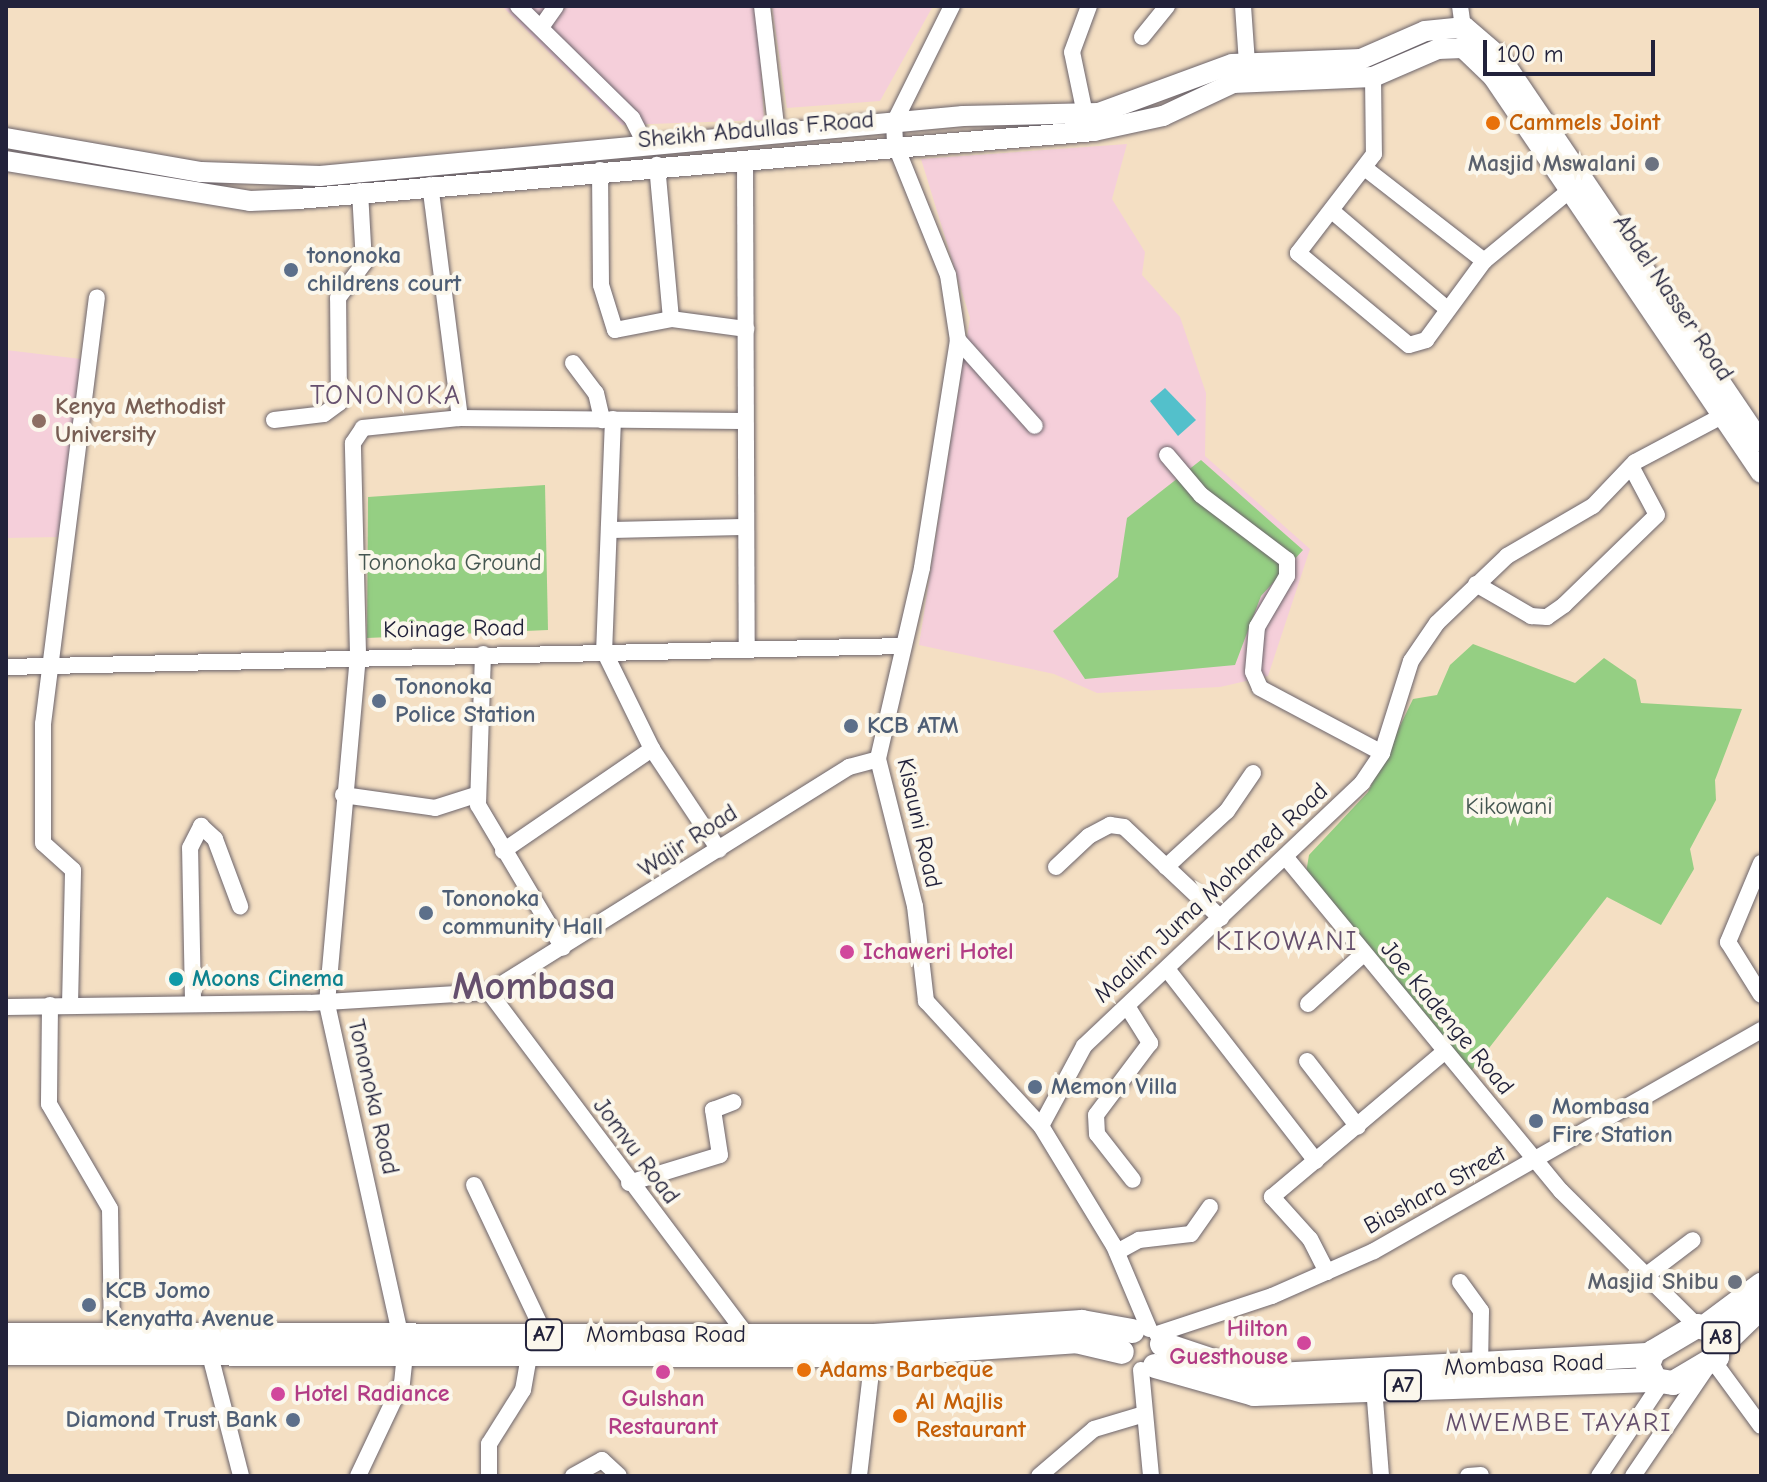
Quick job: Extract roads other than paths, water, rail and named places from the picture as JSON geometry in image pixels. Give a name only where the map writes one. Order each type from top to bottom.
[{"type":"highway","points":[[1702,1326],[1761,1285]]},
{"type":"highway","points":[[1715,1357],[1761,1307]]},
{"type":"highway","name":"Mombasa Road","points":[[6,1353],[210,1355],[414,1346],[545,1335],[747,1335],[1082,1322],[1145,1346],[1251,1376],[1480,1367],[1651,1355]]},
{"type":"highway","name":"A8","points":[[1651,1355],[1674,1339],[1702,1326],[1715,1357],[1658,1382]]},
{"type":"highway","name":"Mombasa Road","points":[[6,1335],[112,1335],[414,1346],[529,1357],[873,1355],[1076,1341],[1145,1346]]},
{"type":"highway","name":"A7","points":[[1145,1346],[1242,1393],[1374,1387],[1658,1382]]},
{"type":"highway","points":[[1651,1355],[1658,1382]]},
{"type":"main road","name":"Sheikh Abdullas F.Road","points":[[6,161],[250,201],[657,165],[745,161],[904,133],[1085,114],[1142,103],[1247,63],[1361,59],[1425,31],[1465,27]]},
{"type":"main road","name":"Abdel Nasser Road","points":[[1465,27],[1501,58],[1759,457]]},
{"type":"main road","name":"Sheikh Abdullas F.Road","points":[[6,138],[162,167],[263,176],[777,134],[1130,126],[1246,80],[1373,77],[1438,49],[1463,48]]},
{"type":"main road","name":"Abdel Nasser Road","points":[[1463,48],[1489,72],[1570,190],[1694,360],[1722,416],[1759,457]]},
{"type":"street","points":[[518,6],[542,26],[632,118],[645,143]]},
{"type":"street","points":[[542,26],[556,6]]},
{"type":"street","points":[[762,6],[777,134]]},
{"type":"street","name":"Kisauni Road","points":[[952,6],[906,90],[904,133],[910,175],[948,275],[958,340],[878,759],[917,919],[926,1001],[1041,1126],[1117,1252],[1145,1346]]},
{"type":"street","points":[[1085,114],[1072,52],[1089,6]]},
{"type":"street","points":[[1142,37],[1167,6]]},
{"type":"street","points":[[1243,6],[1247,63]]},
{"type":"street","points":[[1460,6],[1465,27],[1463,48]]},
{"type":"street","points":[[1373,77],[1376,145],[1366,169],[1302,244],[1298,253],[1308,266],[1409,345],[1426,340],[1446,308],[1484,261],[1570,190]]},
{"type":"street","points":[[745,161],[746,329],[741,421],[747,647]]},
{"type":"street","points":[[657,165],[671,319]]},
{"type":"street","points":[[1366,169],[1484,261]]},
{"type":"street","points":[[600,170],[608,326],[671,319],[746,329]]},
{"type":"street","points":[[430,185],[460,418],[741,421]]},
{"type":"street","points":[[274,420],[324,414],[339,403],[338,298],[364,263],[360,191]]},
{"type":"street","points":[[1332,211],[1446,308]]},
{"type":"street","points":[[70,1005],[73,870],[42,838],[47,665],[97,297]]},
{"type":"street","points":[[958,340],[1035,426]]},
{"type":"street","points":[[573,363],[596,393],[607,420],[609,530],[604,651],[652,749],[719,850]]},
{"type":"street","name":"Maalim Juma Mohamed Road","points":[[1041,1126],[1084,1046],[1288,860],[1382,753],[1416,650],[1476,584],[1518,548],[1593,506],[1631,466],[1722,416]]},
{"type":"street","name":"Tononoka Road","points":[[414,1346],[327,1003],[343,795],[358,654],[356,435],[460,418]]},
{"type":"street","points":[[1167,455],[1201,495],[1287,560],[1287,576],[1257,627],[1253,672],[1260,688],[1382,753]]},
{"type":"street","points":[[1476,584],[1531,616],[1547,617],[1564,605],[1657,515],[1631,466]]},
{"type":"street","points":[[609,530],[745,527]]},
{"type":"street","name":"Koinage Road","points":[[6,667],[358,654],[902,646]]},
{"type":"street","points":[[483,654],[476,795],[503,851],[563,948]]},
{"type":"street","points":[[503,851],[652,749]]},
{"type":"street","name":"Wajir Road","points":[[6,1007],[193,1001],[327,1003],[489,992],[849,767],[878,759]]},
{"type":"street","points":[[1166,867],[1227,811],[1253,773]]},
{"type":"street","points":[[343,795],[435,808],[476,795]]},
{"type":"street","points":[[1056,867],[1110,825],[1124,827],[1221,918]]},
{"type":"street","points":[[193,1001],[190,848],[201,826],[215,839],[240,906]]},
{"type":"street","name":"Joe Kadenge Road","points":[[1288,860],[1443,1053],[1537,1161],[1644,1277],[1673,1306],[1702,1326]]},
{"type":"street","points":[[1761,863],[1728,946],[1761,995]]},
{"type":"street","points":[[1308,1004],[1362,955]]},
{"type":"street","points":[[1167,969],[1316,1161]]},
{"type":"street","name":"Jomvu Road","points":[[489,992],[629,1183],[747,1335]]},
{"type":"street","points":[[50,1005],[49,1104],[110,1209],[112,1335]]},
{"type":"street","points":[[1127,1006],[1150,1043],[1096,1115],[1097,1134],[1133,1180]]},
{"type":"street","name":"Biashara Street","points":[[1145,1346],[1327,1272],[1537,1161],[1761,1030]]},
{"type":"street","points":[[1327,1272],[1310,1239],[1272,1200],[1443,1053]]},
{"type":"street","points":[[1307,1061],[1358,1127]]},
{"type":"street","points":[[629,1183],[720,1155],[713,1110],[734,1102]]},
{"type":"street","points":[[474,1185],[545,1335]]},
{"type":"street","points":[[1117,1252],[1139,1240],[1191,1234],[1210,1207]]},
{"type":"street","points":[[1644,1277],[1693,1240]]},
{"type":"street","points":[[1460,1282],[1481,1311],[1480,1367]]},
{"type":"street","points":[[1673,1306],[1674,1339]]},
{"type":"street","points":[[358,1476],[402,1383],[414,1346]]},
{"type":"street","points":[[1145,1346],[1141,1415],[1151,1476]]},
{"type":"street","points":[[210,1355],[241,1476]]},
{"type":"street","points":[[859,1476],[873,1355]]},
{"type":"street","points":[[489,1476],[489,1444],[523,1390],[529,1357]]},
{"type":"street","points":[[1633,1476],[1715,1357],[1760,1423]]},
{"type":"street","points":[[1599,1476],[1658,1382]]},
{"type":"street","points":[[1374,1387],[1381,1476]]},
{"type":"street","points":[[1039,1476],[1094,1429],[1141,1415]]},
{"type":"street","points":[[573,1476],[602,1460],[619,1476]]},
{"type":"water","points":[[1165,388],[1196,420],[1178,436],[1150,401]]},
{"type":"place","name":"Cammels Joint","points":[[1493,123]]},
{"type":"place","name":"Masjid Mswalani","points":[[1652,164]]},
{"type":"place","name":"tononoka childrens court","points":[[291,270]]},
{"type":"place","name":"Kenya Methodist University","points":[[39,421]]},
{"type":"place","name":"Tononoka Police Station","points":[[379,701]]},
{"type":"place","name":"KCB ATM","points":[[851,726]]},
{"type":"place","name":"Tononoka community Hall","points":[[426,913]]},
{"type":"place","name":"Ichaweri Hotel","points":[[847,952]]},
{"type":"place","name":"Moons Cinema","points":[[176,979]]},
{"type":"place","name":"Memon Villa","points":[[1035,1087]]},
{"type":"place","name":"Mombasa Fire Station","points":[[1536,1121]]},
{"type":"place","name":"Masjid Shibu","points":[[1735,1282]]},
{"type":"place","name":"KCB Jomo Kenyatta Avenue","points":[[89,1305]]},
{"type":"place","name":"Hilton Guesthouse","points":[[1304,1343]]},
{"type":"place","name":"Adams Barbeque","points":[[804,1370]]},
{"type":"place","name":"Gulshan Restaurant","points":[[663,1372]]},
{"type":"place","name":"Hotel Radiance","points":[[278,1394]]},
{"type":"place","name":"Al Majlis Restaurant","points":[[900,1416]]},
{"type":"place","name":"Diamond Trust Bank","points":[[293,1420]]},
{"type":"district","name":"TONONOKA","points":[[386,395]]},
{"type":"district","name":"KIKOWANI","points":[[1287,941]]},
{"type":"district","name":"Mombasa","points":[[534,986]]},
{"type":"district","name":"MWEMBE TAYARI","points":[[1559,1424]]},
{"type":"park label","name":"Tononoka Ground","points":[[450,563]]},
{"type":"park label","name":"Kikowani","points":[[1509,807]]}]
